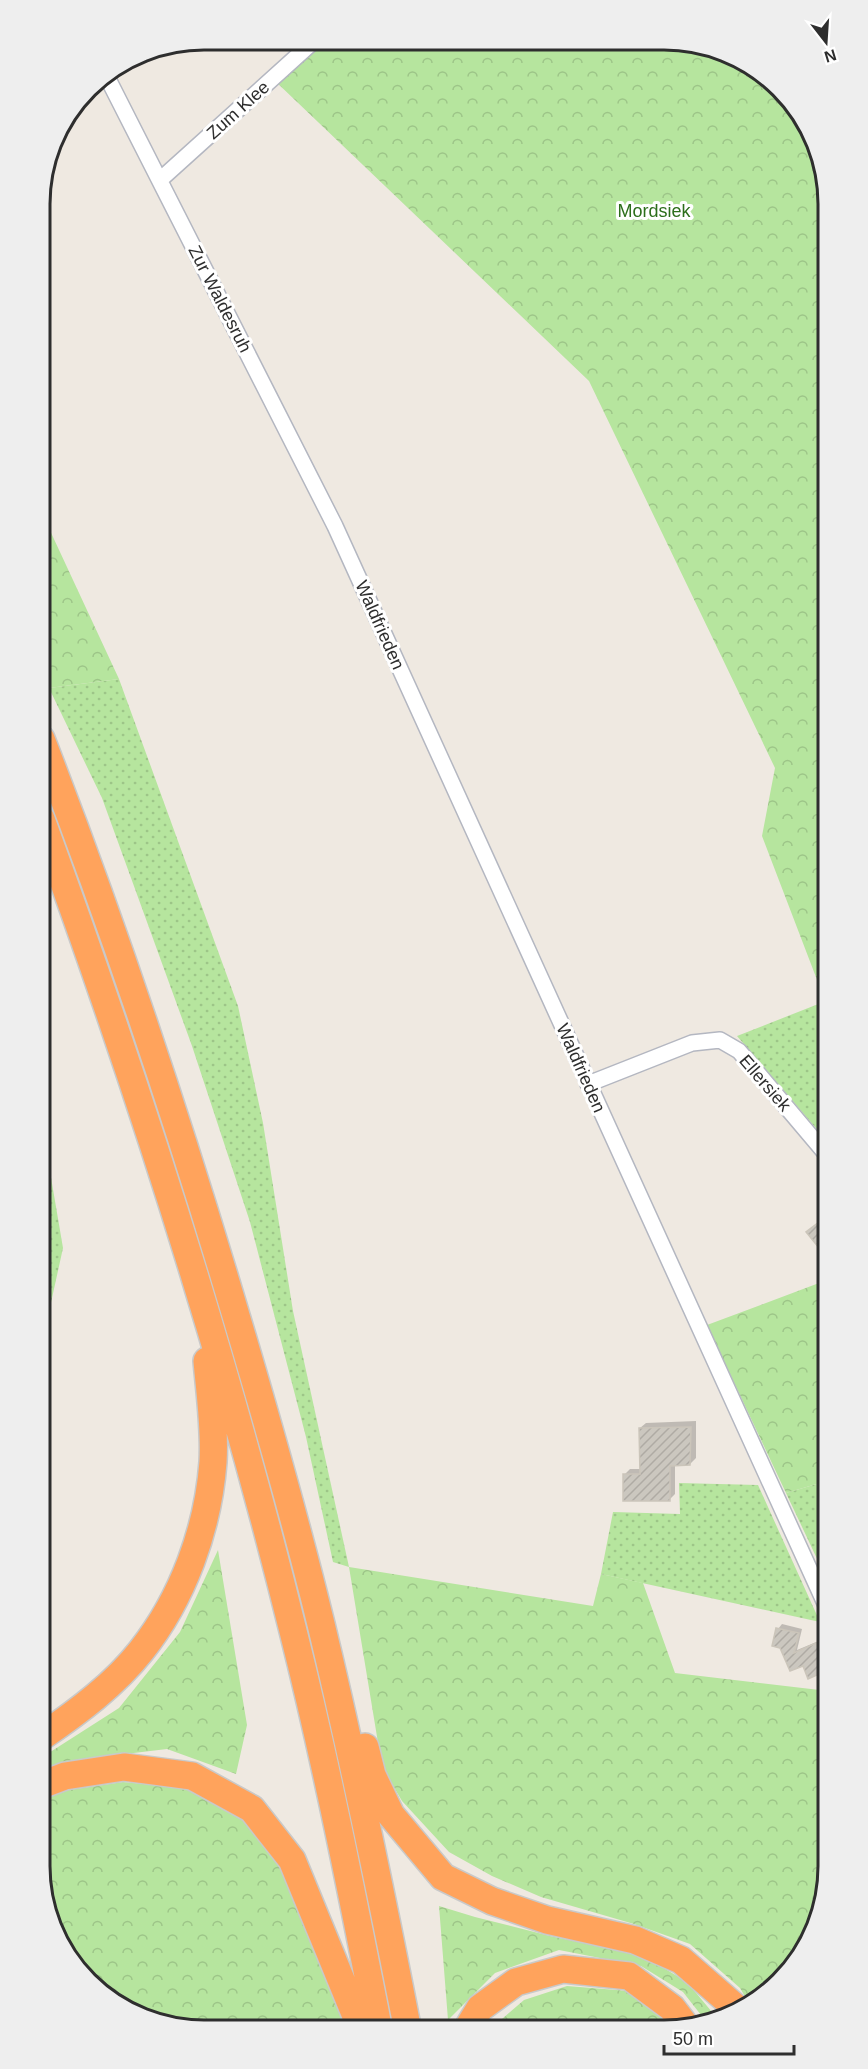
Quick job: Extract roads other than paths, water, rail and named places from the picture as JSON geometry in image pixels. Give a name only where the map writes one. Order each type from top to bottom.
[{"type":"highway","points":[[50,763],[114,936],[209,1225],[266,1418],[321,1625],[406,2020]]},
{"type":"highway","points":[[50,843],[88,946],[143,1111],[239,1427],[294,1632],[341,1835],[377,2020]]},
{"type":"highway","points":[[50,1731],[105,1688],[140,1652],[166,1616],[197,1546],[213,1461],[202,1303]]},
{"type":"highway","points":[[321,1625],[342,1656],[372,1775],[391,1815],[442,1877],[492,1900],[547,1920],[635,1940],[681,1960],[732,2004]]},
{"type":"highway","points":[[50,1782],[64,1776],[124,1767],[192,1776],[252,1809],[292,1860],[358,2020]]},
{"type":"highway","points":[[473,2020],[480,2008],[516,1982],[563,1969],[629,1976],[672,2008],[680,2018]]},
{"type":"street","name":"Zum Klee","points":[[161,179],[304,50]]},
{"type":"street","name":"Zur Waldesruh","points":[[109,81],[161,179],[335,526]]},
{"type":"street","name":"Waldfrieden","points":[[335,526],[818,1588]]},
{"type":"street","name":"Ellersiek","points":[[588,1084],[692,1043],[720,1040],[739,1051],[818,1145]]},
{"type":"park label","name":"Mordsiek","points":[[654,211]]}]
